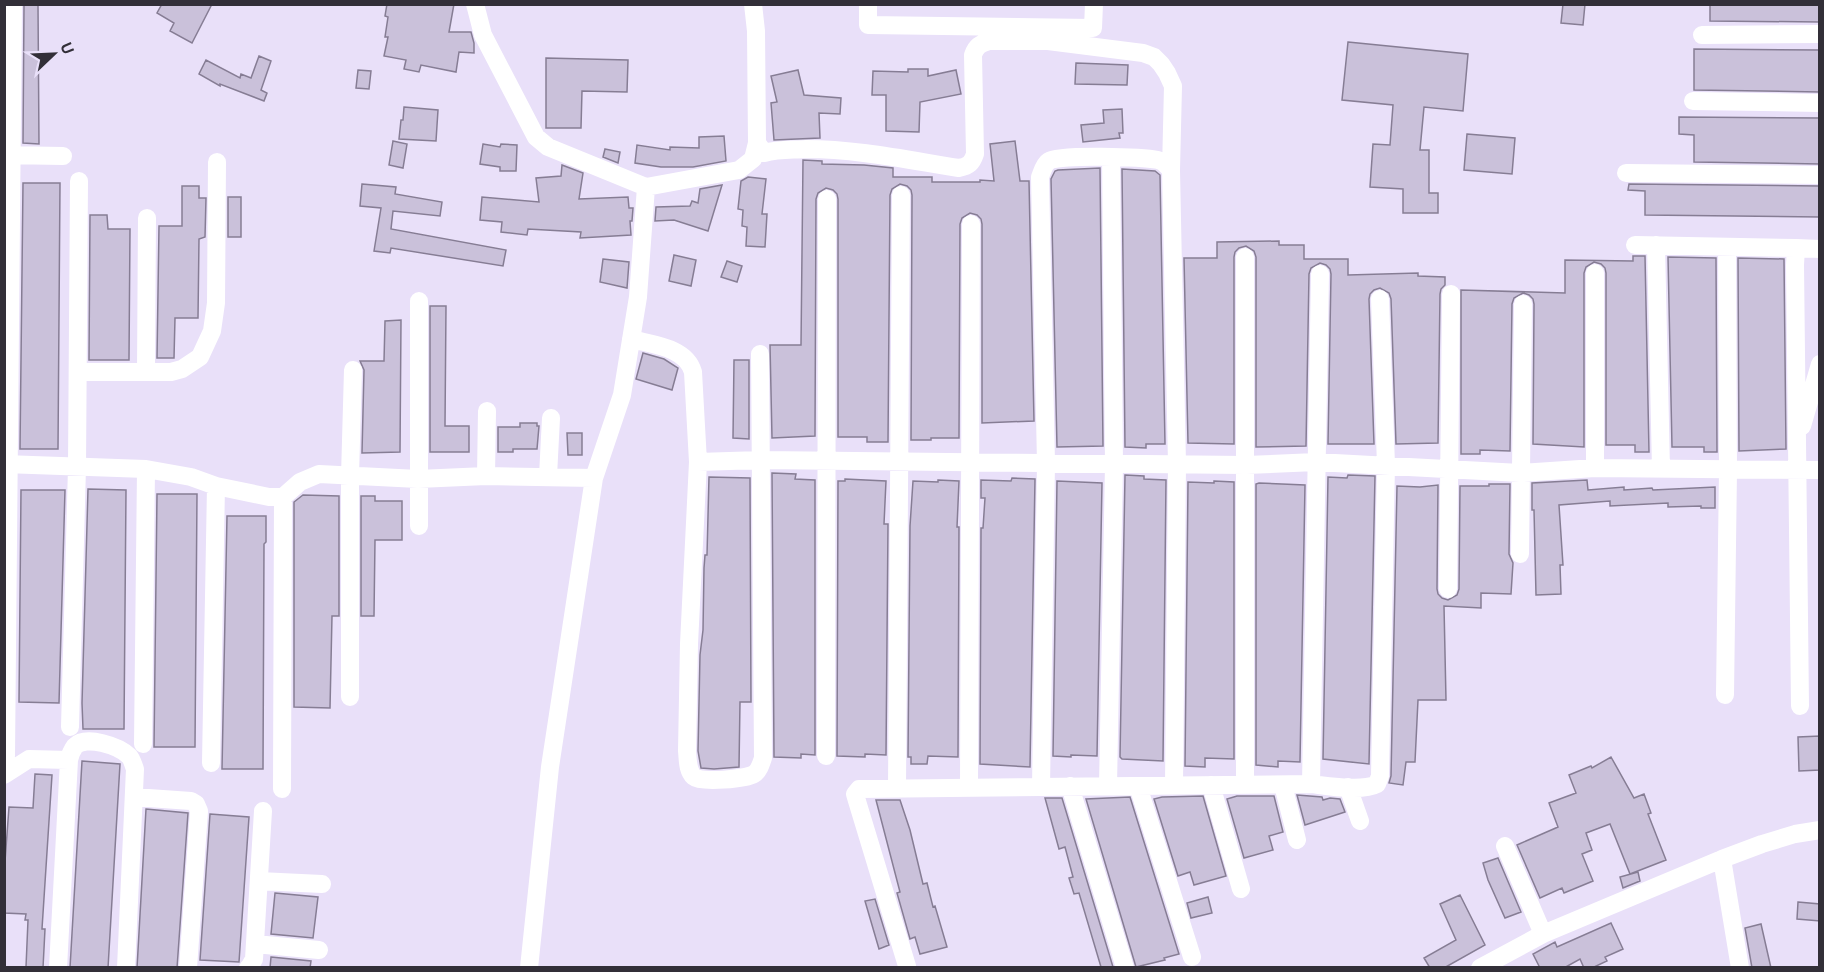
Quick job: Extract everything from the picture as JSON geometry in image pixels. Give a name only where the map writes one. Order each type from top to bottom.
[{"type":"street","points":[[6,756],[8,156],[13,4]]},
{"type":"street","points":[[475,4],[483,34],[536,137],[548,147],[646,187],[739,170],[753,159],[757,143],[756,31],[753,4]]},
{"type":"street","points":[[868,4],[868,25],[1093,28],[1094,4]]},
{"type":"street","points":[[1702,35],[1820,34]]},
{"type":"street","points":[[757,143],[764,153],[776,150],[830,149],[959,168],[973,162],[975,154],[973,55],[976,48],[982,44],[989,41],[1048,41],[1143,53],[1154,57],[1161,64],[1173,86],[1171,170],[1177,464],[1174,785]]},
{"type":"street","points":[[1693,101],[1820,103]]},
{"type":"street","points":[[8,156],[63,156]]},
{"type":"street","points":[[1041,787],[1046,463],[1040,177],[1046,164],[1057,158],[1111,157],[1158,160],[1171,170]]},
{"type":"street","points":[[1108,786],[1114,464],[1111,157]]},
{"type":"street","points":[[78,372],[171,372],[192,364],[200,357],[212,331],[216,303],[217,162]]},
{"type":"street","points":[[1626,172],[1820,175]]},
{"type":"street","points":[[70,727],[77,467],[79,181]]},
{"type":"street","points":[[529,968],[550,767],[594,478],[622,395],[632,339],[638,297],[646,187]]},
{"type":"street","points":[[897,788],[901,195]]},
{"type":"street","points":[[826,756],[827,199]]},
{"type":"street","points":[[146,371],[147,218]]},
{"type":"street","points":[[969,787],[971,224]]},
{"type":"street","points":[[1635,244],[1820,249]]},
{"type":"street","points":[[1656,245],[1661,469]]},
{"type":"street","points":[[1725,695],[1728,470],[1727,247]]},
{"type":"street","points":[[1796,249],[1800,706]]},
{"type":"street","points":[[1245,257],[1245,785]]},
{"type":"street","points":[[1595,273],[1595,468]]},
{"type":"street","points":[[1311,784],[1320,274]]},
{"type":"street","points":[[1449,589],[1448,468],[1451,294]]},
{"type":"street","points":[[907,966],[855,794],[863,788],[1311,784],[1348,787],[1374,786],[1379,780],[1386,465],[1380,299]]},
{"type":"street","points":[[419,301],[419,526]]},
{"type":"street","points":[[1520,554],[1523,304]]},
{"type":"street","points":[[632,339],[680,354],[691,364],[693,372],[698,462],[689,644],[687,751],[690,771],[697,779],[705,781],[749,776],[759,769],[763,758],[760,354]]},
{"type":"street","points":[[1796,445],[1820,364]]},
{"type":"street","points":[[350,697],[350,476],[353,370]]},
{"type":"street","points":[[486,476],[487,411]]},
{"type":"street","points":[[548,476],[551,418]]},
{"type":"street","points":[[698,462],[761,460],[1246,465],[1316,462],[1520,473],[1595,468],[1820,470]]},
{"type":"street","points":[[7,464],[146,469],[191,477],[216,486],[269,497],[283,497],[300,482],[319,474],[418,479],[486,476],[594,478]]},
{"type":"street","points":[[143,744],[146,469]]},
{"type":"street","points":[[211,763],[216,486]]},
{"type":"street","points":[[282,789],[283,497]]},
{"type":"street","points":[[58,968],[69,760],[77,744],[89,741],[97,741],[128,755],[135,769],[126,968]]},
{"type":"street","points":[[4,775],[29,759],[69,760]]},
{"type":"street","points":[[1211,785],[1241,889]]},
{"type":"street","points":[[1283,785],[1297,840]]},
{"type":"street","points":[[1070,786],[1125,968]]},
{"type":"street","points":[[1138,786],[1192,957]]},
{"type":"street","points":[[1348,787],[1359,821]]},
{"type":"street","points":[[134,797],[191,801],[199,810],[188,968]]},
{"type":"street","points":[[248,968],[254,959],[263,811]]},
{"type":"street","points":[[1480,968],[1543,934],[1722,859],[1795,834],[1820,830]]},
{"type":"street","points":[[1505,846],[1543,934]]},
{"type":"street","points":[[1722,859],[1740,968]]},
{"type":"street","points":[[259,881],[322,884]]},
{"type":"street","points":[[255,944],[319,950]]},
{"type":"building","points":[[162,4],[212,4],[192,43],[170,31],[174,23],[157,13]]},
{"type":"building","points":[[387,4],[454,4],[449,32],[471,32],[474,53],[459,52],[456,72],[421,65],[419,72],[404,69],[406,60],[384,56],[388,37],[385,37]]},
{"type":"building","points":[[1563,4],[1585,4],[1583,25],[1561,23]]},
{"type":"building","points":[[1710,4],[1820,4],[1820,22],[1710,21]]},
{"type":"building","points":[[24,5],[38,5],[39,144],[23,143]]},
{"type":"building","points":[[1348,42],[1468,54],[1463,111],[1424,107],[1420,150],[1429,150],[1429,193],[1438,193],[1438,213],[1403,213],[1403,189],[1370,187],[1373,144],[1390,145],[1393,105],[1342,100]]},
{"type":"building","points":[[1694,49],[1820,50],[1820,92],[1694,90]]},
{"type":"building","points":[[259,56],[271,61],[261,90],[267,93],[264,101],[220,84],[220,86],[199,74],[206,60],[240,78],[241,74],[251,78]]},
{"type":"building","points":[[546,58],[628,60],[627,92],[582,91],[581,128],[546,128]]},
{"type":"building","points":[[1076,63],[1128,65],[1127,85],[1075,84]]},
{"type":"building","points":[[908,69],[928,69],[928,76],[956,70],[961,94],[920,102],[919,132],[886,131],[886,95],[872,95],[873,71],[908,72]]},
{"type":"building","points":[[358,70],[371,71],[369,89],[356,88]]},
{"type":"building","points":[[798,70],[804,95],[841,98],[840,114],[819,113],[820,138],[774,140],[771,103],[777,102],[771,76]]},
{"type":"building","points":[[404,107],[438,110],[436,141],[399,139]]},
{"type":"building","points":[[1122,109],[1123,133],[1119,133],[1120,138],[1083,142],[1081,125],[1104,123],[1103,110]]},
{"type":"building","points":[[1679,117],[1820,118],[1820,164],[1694,162],[1694,135],[1679,134]]},
{"type":"building","points":[[1467,134],[1515,138],[1512,174],[1464,170]]},
{"type":"building","points":[[724,136],[726,161],[693,167],[661,167],[635,163],[637,145],[670,150],[670,147],[699,148],[699,137]]},
{"type":"building","points":[[393,141],[407,144],[403,168],[389,165]]},
{"type":"building","points":[[1015,141],[1020,181],[1029,181],[1034,421],[982,423],[982,224],[977,215],[970,213],[962,218],[960,224],[959,438],[911,440],[912,195],[907,186],[900,184],[892,189],[890,195],[888,442],[867,442],[867,437],[838,437],[838,199],[833,190],[826,188],[818,193],[816,199],[815,436],[772,438],[770,345],[801,345],[803,160],[822,161],[822,164],[893,168],[893,177],[932,177],[932,182],[994,181],[990,144]]},
{"type":"building","points":[[483,144],[500,147],[501,144],[517,145],[516,171],[500,171],[500,167],[480,164]]},
{"type":"building","points":[[605,149],[620,152],[618,163],[603,157]]},
{"type":"building","points":[[562,165],[583,173],[579,199],[628,197],[629,208],[633,208],[632,221],[630,221],[631,235],[580,238],[581,232],[528,229],[527,235],[501,232],[502,222],[480,220],[482,197],[539,202],[536,178],[561,176]]},
{"type":"building","points":[[1100,168],[1103,446],[1057,447],[1051,179],[1058,170]]},
{"type":"building","points":[[1122,169],[1155,171],[1160,175],[1165,444],[1146,444],[1146,448],[1125,447]]},
{"type":"building","points":[[748,177],[766,179],[762,214],[767,214],[765,247],[746,246],[747,227],[742,226],[743,210],[738,209],[741,181]]},
{"type":"building","points":[[23,183],[60,183],[58,449],[20,449]]},
{"type":"building","points":[[362,184],[396,187],[395,194],[442,202],[440,216],[393,211],[391,229],[506,250],[503,266],[391,248],[390,253],[374,251],[381,208],[360,206]]},
{"type":"building","points":[[1629,184],[1820,186],[1820,217],[1645,215],[1645,191],[1628,190]]},
{"type":"building","points":[[722,185],[708,231],[674,220],[655,221],[656,207],[690,206],[692,201],[698,203],[700,189]]},
{"type":"building","points":[[182,186],[199,186],[199,198],[206,198],[205,237],[199,239],[198,318],[175,318],[174,358],[157,358],[159,226],[182,226]]},
{"type":"building","points":[[228,197],[241,197],[241,237],[228,237]]},
{"type":"building","points":[[90,215],[107,215],[108,229],[130,229],[129,360],[89,360]]},
{"type":"building","points":[[1279,241],[1279,245],[1304,245],[1304,259],[1348,259],[1348,275],[1418,273],[1418,276],[1445,277],[1445,285],[1440,294],[1438,443],[1396,444],[1391,299],[1389,293],[1380,288],[1370,294],[1369,299],[1374,444],[1328,444],[1331,274],[1326,265],[1320,263],[1311,268],[1309,274],[1306,446],[1256,447],[1256,257],[1254,251],[1246,246],[1239,248],[1234,257],[1234,444],[1188,443],[1184,258],[1217,258],[1217,242]]},
{"type":"building","points":[[674,255],[696,260],[691,286],[669,281]]},
{"type":"building","points":[[1633,256],[1645,256],[1649,452],[1635,452],[1635,445],[1606,445],[1606,273],[1601,264],[1594,262],[1586,267],[1584,273],[1584,447],[1533,444],[1534,304],[1529,295],[1523,293],[1514,298],[1512,304],[1510,451],[1480,450],[1480,454],[1461,454],[1461,290],[1565,293],[1565,260],[1633,261]]},
{"type":"building","points":[[1668,257],[1716,258],[1717,452],[1704,452],[1704,447],[1672,447]]},
{"type":"building","points":[[1738,258],[1784,259],[1786,449],[1739,451]]},
{"type":"building","points":[[603,259],[629,262],[627,288],[600,282]]},
{"type":"building","points":[[727,261],[742,266],[737,282],[721,277]]},
{"type":"building","points":[[430,306],[446,306],[445,426],[469,426],[469,452],[430,452]]},
{"type":"building","points":[[401,320],[400,452],[362,453],[364,370],[360,361],[384,361],[385,321]]},
{"type":"building","points":[[643,353],[664,359],[678,368],[672,390],[636,379]]},
{"type":"building","points":[[734,360],[749,360],[749,439],[733,438]]},
{"type":"building","points":[[520,423],[537,423],[539,426],[537,449],[513,449],[513,452],[498,452],[498,427],[520,427]]},
{"type":"building","points":[[567,433],[582,433],[582,455],[568,455]]},
{"type":"building","points":[[772,473],[796,474],[795,479],[815,480],[815,755],[801,754],[801,758],[774,757]]},
{"type":"building","points":[[1125,475],[1166,480],[1163,761],[1122,759],[1120,757]]},
{"type":"building","points":[[1348,475],[1375,476],[1369,764],[1323,759],[1328,477],[1347,478]]},
{"type":"building","points":[[709,477],[750,478],[751,702],[740,702],[739,767],[714,769],[701,768],[698,751],[700,655],[703,630],[704,568],[705,555],[707,555]]},
{"type":"building","points":[[1012,478],[1035,479],[1030,767],[980,764],[981,528],[983,528],[985,498],[981,498],[981,480],[1011,481]]},
{"type":"building","points":[[845,479],[886,481],[884,524],[888,524],[886,755],[837,756],[838,481],[845,481]]},
{"type":"building","points":[[938,480],[959,481],[957,527],[959,527],[958,757],[928,756],[927,764],[911,764],[911,757],[908,757],[910,526],[913,481],[938,482]]},
{"type":"building","points":[[1587,480],[1588,490],[1624,487],[1624,490],[1652,488],[1653,490],[1715,487],[1715,508],[1668,507],[1668,503],[1610,506],[1610,501],[1559,505],[1563,565],[1560,565],[1561,594],[1536,595],[1532,483]]},
{"type":"building","points":[[1057,481],[1102,483],[1097,756],[1053,756]]},
{"type":"building","points":[[1214,481],[1234,482],[1234,759],[1205,758],[1205,767],[1185,766],[1188,482],[1214,483]]},
{"type":"building","points":[[1256,484],[1305,485],[1300,762],[1278,761],[1278,767],[1256,765]]},
{"type":"building","points":[[1489,484],[1510,484],[1509,554],[1513,563],[1511,594],[1481,593],[1481,608],[1444,606],[1446,700],[1418,700],[1415,762],[1406,762],[1403,785],[1389,783],[1391,776],[1397,486],[1438,485],[1437,589],[1442,598],[1448,600],[1457,595],[1459,589],[1460,486],[1489,486]]},
{"type":"building","points":[[88,489],[126,490],[124,729],[83,729]]},
{"type":"building","points":[[21,490],[65,490],[59,703],[19,702]]},
{"type":"building","points":[[157,494],[197,494],[195,747],[154,747]]},
{"type":"building","points":[[303,495],[339,496],[339,616],[332,616],[330,708],[294,707],[294,502]]},
{"type":"building","points":[[361,496],[375,496],[375,501],[402,501],[402,540],[375,540],[374,616],[361,616]]},
{"type":"building","points":[[227,516],[266,516],[263,769],[222,769]]},
{"type":"building","points":[[1820,736],[1820,770],[1799,771],[1798,737]]},
{"type":"building","points":[[1611,757],[1634,798],[1644,794],[1651,813],[1648,814],[1666,860],[1630,874],[1610,824],[1586,833],[1592,850],[1582,854],[1593,881],[1564,893],[1562,888],[1540,898],[1517,845],[1558,827],[1549,803],[1576,793],[1569,775],[1591,766],[1592,768]]},
{"type":"building","points":[[82,761],[120,764],[108,968],[70,968]]},
{"type":"building","points":[[35,774],[52,775],[42,929],[45,929],[43,968],[26,967],[28,920],[25,920],[26,914],[4,913],[9,807],[33,808]]},
{"type":"building","points":[[1297,795],[1322,797],[1323,800],[1340,799],[1345,812],[1305,825]]},
{"type":"building","points":[[1203,796],[1226,876],[1194,885],[1190,872],[1178,876],[1154,799]]},
{"type":"building","points":[[1237,796],[1274,796],[1283,832],[1269,836],[1273,850],[1244,858],[1227,799]]},
{"type":"building","points":[[1130,797],[1179,954],[1136,967],[1086,799]]},
{"type":"building","points":[[1045,798],[1062,798],[1113,967],[1101,967],[1079,893],[1074,894],[1069,878],[1073,877],[1065,847],[1059,849]]},
{"type":"building","points":[[876,800],[900,800],[923,884],[927,883],[947,947],[920,954],[915,937],[910,939]]},
{"type":"building","points":[[146,809],[188,813],[177,968],[137,968]]},
{"type":"building","points":[[210,814],[249,817],[239,962],[200,960]]},
{"type":"building","points":[[1498,858],[1521,912],[1505,918],[1483,863]]},
{"type":"building","points":[[1638,872],[1640,881],[1623,888],[1620,877]]},
{"type":"building","points":[[275,893],[318,897],[313,938],[271,934]]},
{"type":"building","points":[[1460,895],[1485,945],[1444,968],[1430,968],[1424,958],[1456,940],[1440,904]]},
{"type":"building","points":[[1208,897],[1212,913],[1191,918],[1187,903]]},
{"type":"building","points":[[875,899],[889,945],[879,949],[865,901]]},
{"type":"building","points":[[1798,902],[1820,904],[1820,921],[1797,919]]},
{"type":"building","points":[[1611,923],[1623,949],[1605,957],[1607,961],[1592,968],[1584,968],[1580,959],[1564,968],[1540,968],[1533,954],[1555,942],[1557,947]]},
{"type":"building","points":[[1761,924],[1771,968],[1752,968],[1745,928]]},
{"type":"building","points":[[271,957],[311,961],[310,968],[270,968]]}]
